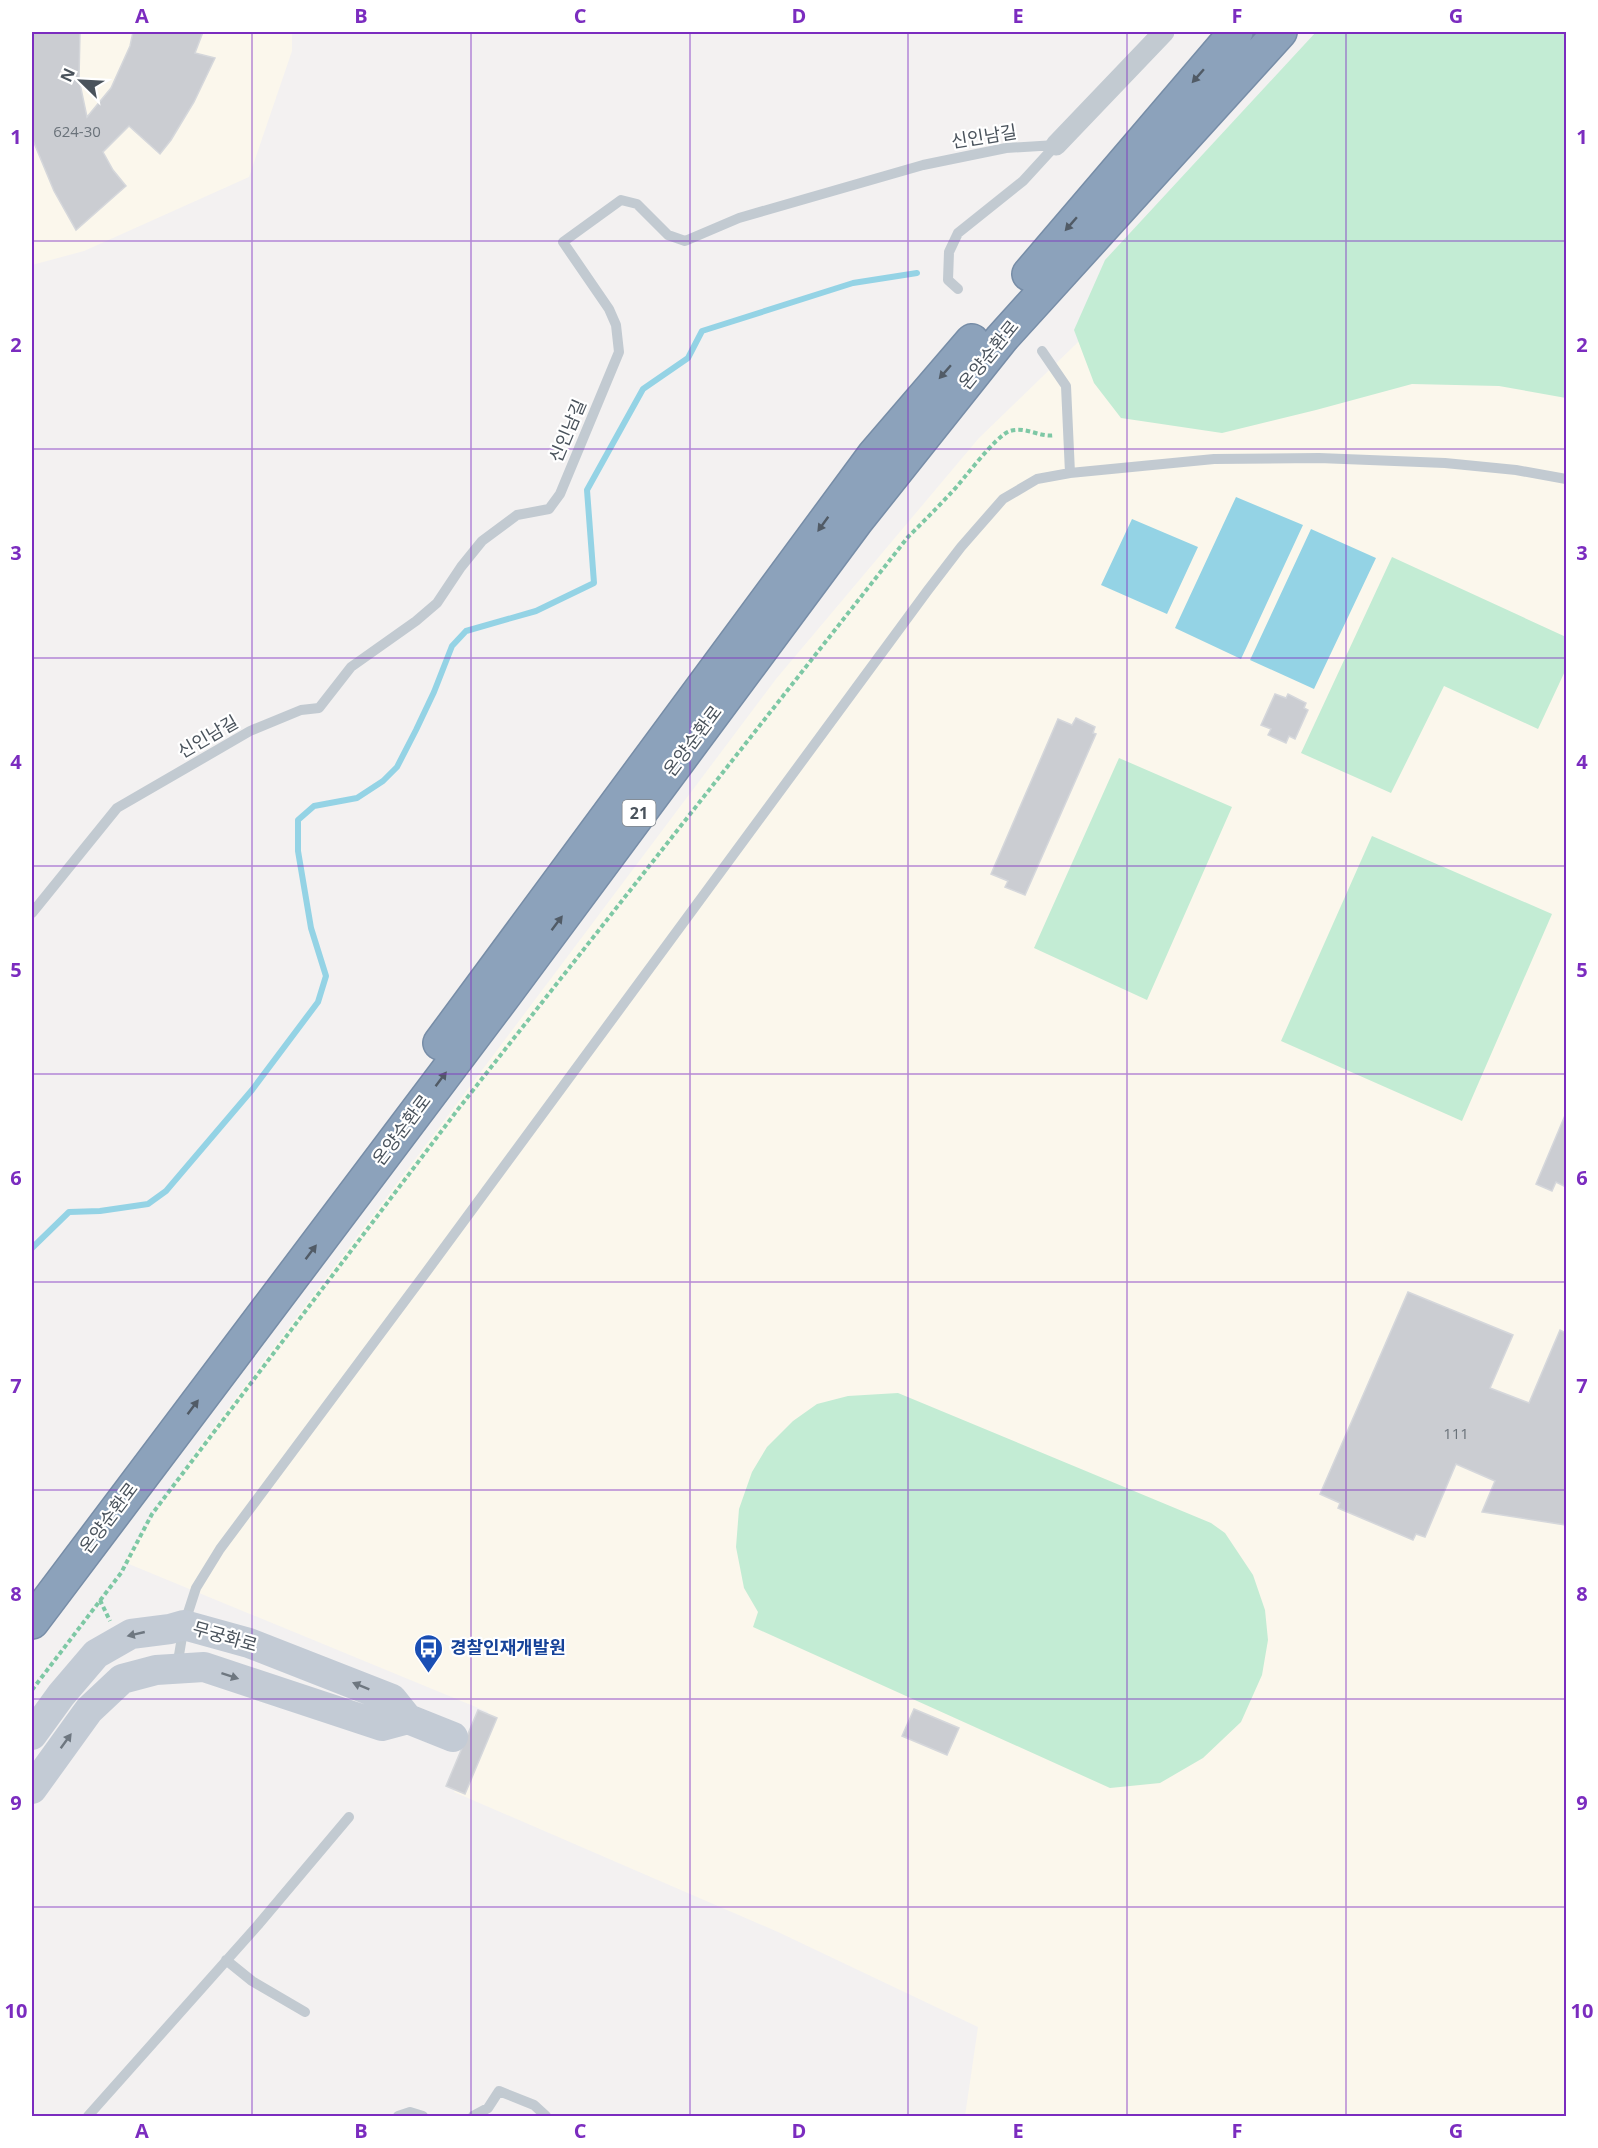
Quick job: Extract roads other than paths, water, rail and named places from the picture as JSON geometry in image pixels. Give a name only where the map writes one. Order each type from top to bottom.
[{"type":"highway","name":"온양순환로","points":[[32,1587],[371,1135],[874,455],[1236,32]]},
{"type":"highway","name":"온양순환로","points":[[32,1622],[499,1002],[857,520],[1002,338],[1280,32]]},
{"type":"street","points":[[1056,145],[1164,32]]},
{"type":"street","name":"무궁화로","points":[[32,1735],[61,1695],[96,1654],[131,1634],[184,1625],[249,1643],[392,1699],[408,1719],[453,1737]]},
{"type":"street","name":"무궁화로","points":[[32,1789],[89,1710],[122,1679],[156,1670],[204,1667],[382,1726],[408,1719]]},
{"type":"lane","points":[[958,289],[948,280],[949,252],[958,233],[1023,181],[1056,145]]},
{"type":"lane","name":"신인남길","points":[[32,913],[117,808],[250,731],[301,710],[319,708],[351,667],[416,621],[436,603],[460,567],[482,541],[517,515],[549,509],[560,494],[619,352],[616,325],[609,309],[563,242],[621,200],[637,204],[668,235],[685,241],[739,218],[923,165],[1006,148],[1056,145]]},
{"type":"lane","points":[[1042,351],[1066,386],[1070,474]]},
{"type":"lane","points":[[177,1668],[184,1625],[196,1588],[220,1549],[428,1271],[954,555],[1003,499],[1037,479],[1214,459],[1319,458],[1445,463],[1516,470],[1566,479]]},
{"type":"lane","points":[[88,2116],[349,1817]]},
{"type":"lane","points":[[226,1960],[252,1981],[305,2012]]},
{"type":"lane","points":[[473,2116],[488,2108],[499,2091],[534,2105],[546,2116]]},
{"type":"lane","points":[[398,2116],[410,2112],[423,2116]]},
{"type":"water","points":[[1236,497],[1303,525],[1241,659],[1175,628]]},
{"type":"water","points":[[1132,519],[1198,547],[1167,614],[1101,585]]},
{"type":"water","points":[[1311,529],[1376,558],[1314,689],[1250,660]]},
{"type":"waterway","points":[[32,1248],[69,1212],[100,1211],[148,1204],[166,1191],[252,1090],[318,1002],[326,976],[311,928],[298,851],[298,820],[314,806],[357,798],[383,781],[397,767],[434,692],[452,646],[466,631],[536,611],[594,583],[587,490],[643,389],[688,358],[702,331],[853,283],[917,273]]},
{"type":"place","name":"경찰인재개발원","points":[[429,1674]]}]
